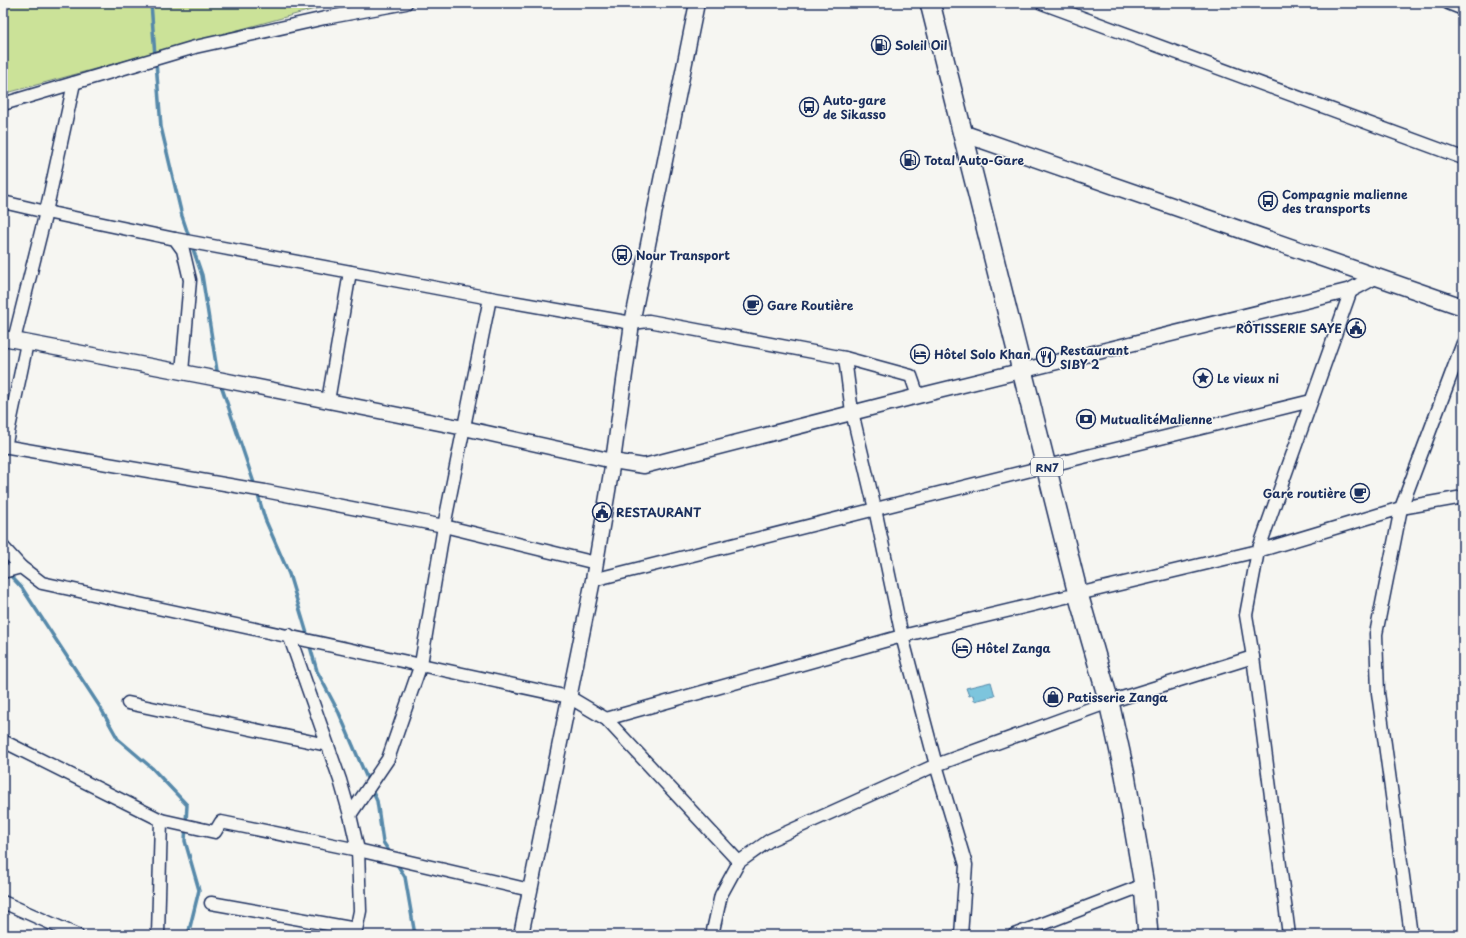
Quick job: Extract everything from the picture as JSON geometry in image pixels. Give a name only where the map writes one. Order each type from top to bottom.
[{"type":"highway","name":"RN7","points":[[930,3],[1078,594],[1109,702],[1125,775],[1144,885],[1148,935]]},
{"type":"main road","points":[[962,132],[1463,307]]},
{"type":"street","points":[[3,104],[195,47],[325,18],[406,3]]},
{"type":"street","points":[[521,935],[593,580],[613,461],[632,323],[697,3]]},
{"type":"street","points":[[1042,3],[1463,158]]},
{"type":"street","points":[[1450,3],[1463,8]]},
{"type":"street","points":[[74,83],[46,212],[14,340],[4,447],[265,490],[444,526],[596,563]]},
{"type":"street","points":[[3,202],[175,239],[490,298],[632,323],[649,321],[844,358],[911,376],[918,396]]},
{"type":"street","points":[[175,239],[183,250],[190,280],[182,372]]},
{"type":"street","points":[[328,401],[350,272]]},
{"type":"street","points":[[14,340],[464,428],[613,461],[644,466],[852,412],[1351,290],[1375,277]]},
{"type":"street","points":[[1289,935],[1253,657],[1246,614],[1258,551],[1351,290]]},
{"type":"street","points":[[350,815],[388,759],[421,664],[444,526],[490,298]]},
{"type":"street","points":[[1411,935],[1378,693],[1376,634],[1401,508],[1463,343]]},
{"type":"street","points":[[844,358],[852,412],[876,509],[902,636],[936,765],[966,865],[961,935]]},
{"type":"street","points":[[593,580],[1311,401]]},
{"type":"street","points":[[606,719],[902,636],[1258,551],[1401,508],[1463,497]]},
{"type":"street","points":[[3,548],[13,570],[42,583],[289,635],[569,697],[606,719],[739,862]]},
{"type":"street","points":[[211,903],[356,932],[360,911],[358,850],[350,815],[289,635]]},
{"type":"street","points":[[712,935],[721,895],[739,862],[770,840],[936,765],[1109,702],[1253,657]]},
{"type":"street","points":[[128,703],[327,745]]},
{"type":"street","points":[[3,741],[161,820],[215,832],[221,822],[358,850],[530,890]]},
{"type":"street","points":[[158,935],[161,820]]},
{"type":"street","points":[[1014,935],[1144,885]]},
{"type":"street","points":[[3,902],[77,935]]},
{"type":"green space","points":[[3,3],[337,3],[3,94]]},
{"type":"water","points":[[991,682],[995,696],[974,701],[973,695],[969,696],[966,688]]},
{"type":"waterway","points":[[151,3],[155,56]]},
{"type":"waterway","points":[[156,62],[161,127],[182,216],[190,240]]},
{"type":"waterway","points":[[192,246],[202,275],[218,377]]},
{"type":"waterway","points":[[220,382],[255,486]]},
{"type":"waterway","points":[[257,492],[265,519],[289,574],[308,637]]},
{"type":"waterway","points":[[8,573],[22,588],[100,707],[118,739],[152,768],[187,805],[185,841],[199,890],[188,935]]},
{"type":"waterway","points":[[309,643],[317,671],[339,713],[369,783]]},
{"type":"waterway","points":[[371,788],[377,801],[383,842],[391,854]]},
{"type":"waterway","points":[[395,861],[405,877],[415,935]]},
{"type":"place","name":"Soleil Oil","points":[[881,45]]},
{"type":"place","name":"Auto-gare de Sikasso","points":[[809,107]]},
{"type":"place","name":"Total Auto-Gare","points":[[910,160]]},
{"type":"place","name":"Compagnie malienne des transports","points":[[1268,201]]},
{"type":"place","name":"Nour Transport","points":[[622,255]]},
{"type":"place","name":"Gare Routière","points":[[753,305]]},
{"type":"place","name":"RÔTISSERIE SAYE","points":[[1356,328]]},
{"type":"place","name":"Hôtel Solo Khan","points":[[920,354]]},
{"type":"place","name":"Restaurant SIBY 2","points":[[1046,357]]},
{"type":"place","name":"Le vieux ni","points":[[1203,378]]},
{"type":"place","name":"MutualitéMalienne","points":[[1086,419]]},
{"type":"place","name":"Gare routière","points":[[1360,493]]},
{"type":"place","name":"RESTAURANT","points":[[602,512]]},
{"type":"place","name":"Hôtel Zanga","points":[[962,648]]},
{"type":"place","name":"Patisserie Zanga","points":[[1053,697]]}]
